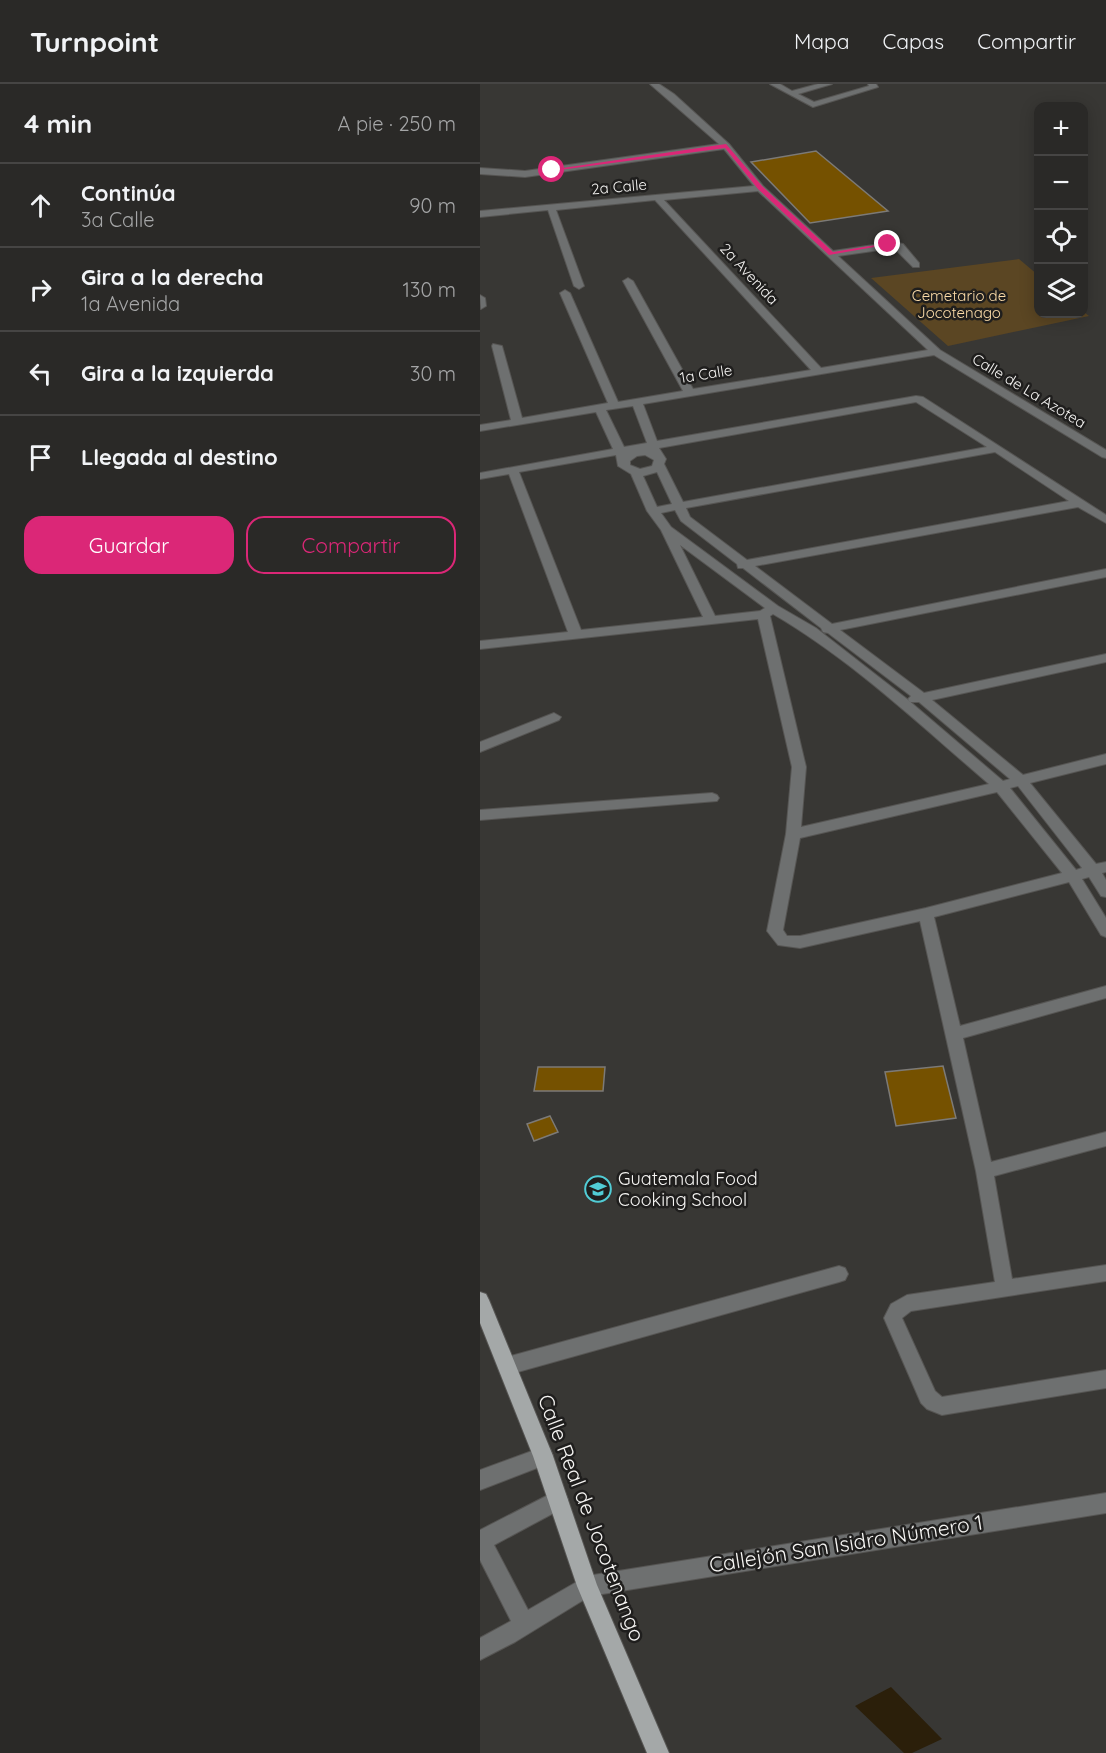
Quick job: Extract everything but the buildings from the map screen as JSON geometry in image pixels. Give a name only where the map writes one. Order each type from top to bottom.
[{"type":"main road","name":"Calle Real de Jocotenango","points":[[480,1300],[543,1456],[586,1586],[658,1753]]},
{"type":"street","name":"Calle de La Azotea","points":[[654,84],[671,96],[726,146],[760,188],[936,352],[1106,455]]},
{"type":"street","points":[[774,84],[813,105],[874,87],[872,84]]},
{"type":"street","points":[[792,93],[828,84]]},
{"type":"street","points":[[480,171],[525,174],[726,146]]},
{"type":"street","name":"2a Calle","points":[[480,214],[760,188]]},
{"type":"street","name":"2a Avenida","points":[[657,197],[818,372]]},
{"type":"street","points":[[551,207],[579,286]]},
{"type":"street","points":[[831,254],[894,245],[900,246],[916,265]]},
{"type":"street","points":[[628,281],[689,392]]},
{"type":"street","points":[[566,293],[614,404]]},
{"type":"street","points":[[496,346],[517,421]]},
{"type":"street","name":"1a Calle","points":[[480,428],[936,352]]},
{"type":"street","points":[[884,361],[957,365]]},
{"type":"street","points":[[480,476],[634,453],[656,455],[916,399],[923,400],[1106,520]]},
{"type":"street","points":[[636,401],[678,507],[686,519],[922,698],[1021,781],[1099,868],[1106,892]]},
{"type":"street","points":[[599,407],[622,456],[624,466],[636,472],[647,472],[656,455]]},
{"type":"street","points":[[653,511],[998,448]]},
{"type":"street","points":[[513,471],[576,635]]},
{"type":"street","points":[[636,472],[653,511],[667,529],[711,621]]},
{"type":"street","points":[[719,570],[1078,503]]},
{"type":"street","points":[[667,529],[768,612],[812,631],[902,702],[1000,786],[1072,875],[1106,930]]},
{"type":"street","points":[[812,631],[1106,573]]},
{"type":"street","points":[[480,645],[711,621],[768,612]]},
{"type":"street","points":[[768,612],[799,767],[793,834],[775,931],[783,941],[800,942],[926,914],[1099,868]]},
{"type":"street","points":[[902,702],[1106,658]]},
{"type":"street","points":[[480,747],[554,717]]},
{"type":"street","points":[[793,834],[1106,759]]},
{"type":"street","points":[[480,815],[712,798]]},
{"type":"street","points":[[926,914],[956,1034],[985,1171],[1005,1289]]},
{"type":"street","points":[[956,1034],[1106,992]]},
{"type":"street","points":[[985,1171],[1106,1139]]},
{"type":"street","points":[[1106,1273],[907,1303],[897,1310],[893,1318],[928,1397],[934,1403],[942,1406],[1106,1379]]},
{"type":"street","points":[[507,1366],[839,1274]]},
{"type":"street","points":[[480,1480],[543,1456]]},
{"type":"street","points":[[523,1623],[480,1541],[558,1500]]},
{"type":"street","name":"Callejón San Isidro Número 1","points":[[586,1586],[1106,1503]]},
{"type":"street","points":[[480,1649],[510,1634],[523,1623],[586,1586]]},
{"type":"green space","name":"Cemetario de Jocotenago","points":[[1019,259],[1034,272],[1034,318],[1080,318],[948,346],[871,278]]},
{"type":"shaded area","points":[[891,1687],[942,1739],[912,1753],[904,1753],[855,1706]]},
{"type":"place","name":"Guatemala Food Cooking School","points":[[598,1189]]},
{"type":"route","points":[[552,170],[726,146],[760,188],[831,254],[888,244]]}]
